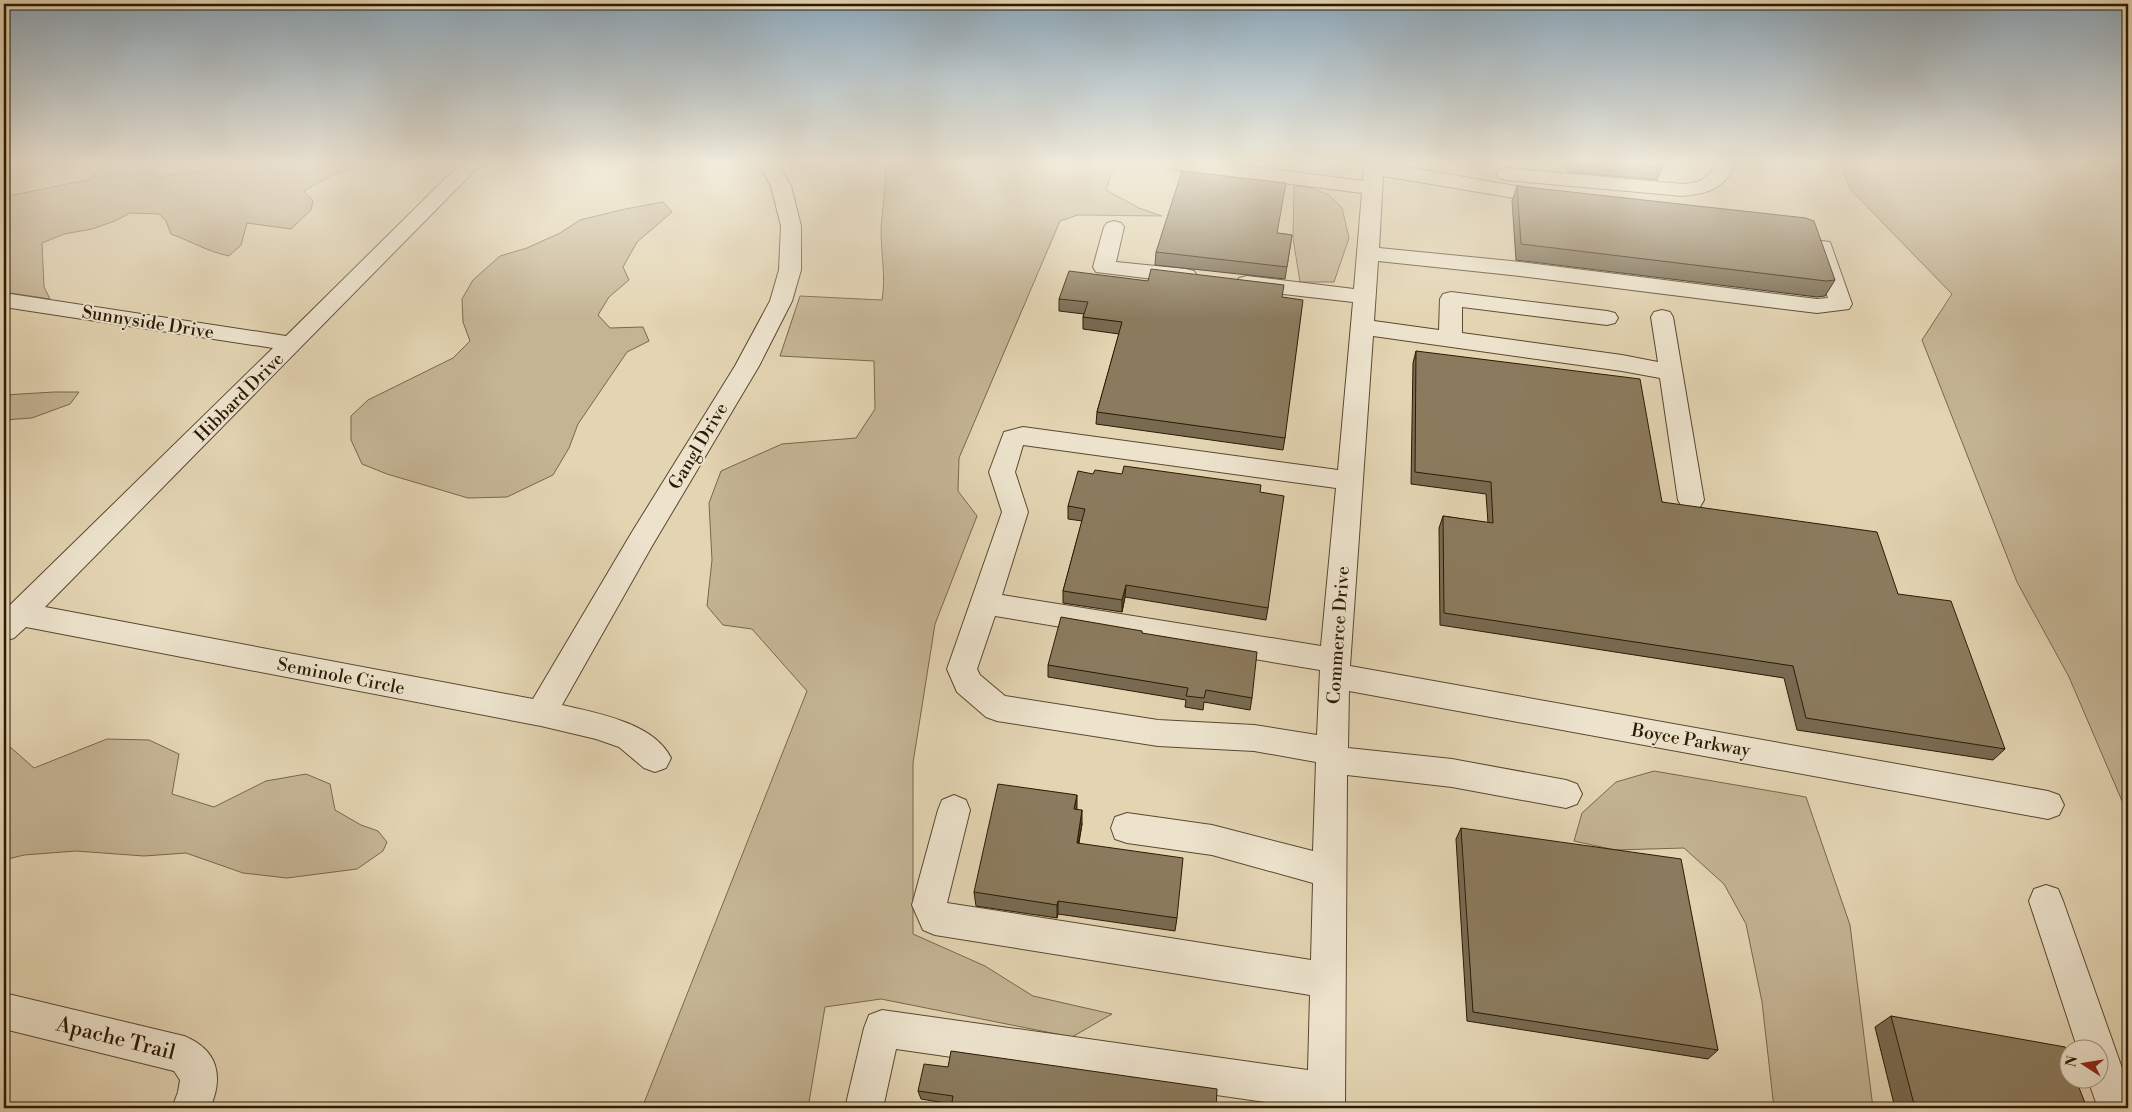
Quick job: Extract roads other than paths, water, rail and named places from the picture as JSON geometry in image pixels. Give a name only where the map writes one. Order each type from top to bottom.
[{"type":"street","name":"Hibbard Drive","points":[[12,622],[422,215]]},
{"type":"street","name":"Gangl Drive","points":[[541,713],[642,539],[747,366],[781,301],[790,270],[791,226],[788,215]]},
{"type":"street","name":"Commerce Drive","points":[[1326,1100],[1335,668],[1370,215]]},
{"type":"street","points":[[1114,227],[1104,267],[1364,297]]},
{"type":"street","points":[[1367,253],[1520,269],[1817,306],[1841,304],[1816,231],[1809,229]]},
{"type":"street","points":[[1450,339],[1451,299],[1608,318]]},
{"type":"street","name":"Sunnyside Drive","points":[[4,300],[292,344]]},
{"type":"street","points":[[1662,317],[1691,500]]},
{"type":"street","points":[[1362,327],[1622,363],[1671,373]]},
{"type":"street","points":[[1350,481],[1023,436],[1013,438],[1002,472],[1015,512],[962,669],[968,683],[997,708],[1158,734],[1254,738],[1333,755],[1452,772],[1566,794]]},
{"type":"street","name":"Boyce Parkway","points":[[985,603],[2048,805]]},
{"type":"street","name":"Seminole Circle","points":[[12,622],[541,713],[598,726],[630,738],[654,758]]},
{"type":"street","points":[[954,810],[929,905],[936,918],[1328,980]]},
{"type":"street","points":[[1127,828],[1212,840],[1278,859],[1330,871]]},
{"type":"street","points":[[2046,901],[2094,1040]]},
{"type":"street","name":"Apache Trail","points":[[4,1011],[184,1055],[193,1061],[198,1070],[200,1082],[197,1096],[191,1108]]},
{"type":"street","points":[[864,1108],[882,1028],[1326,1100]]},
{"type":"street","points":[[2110,1087],[2117,1108]]}]
